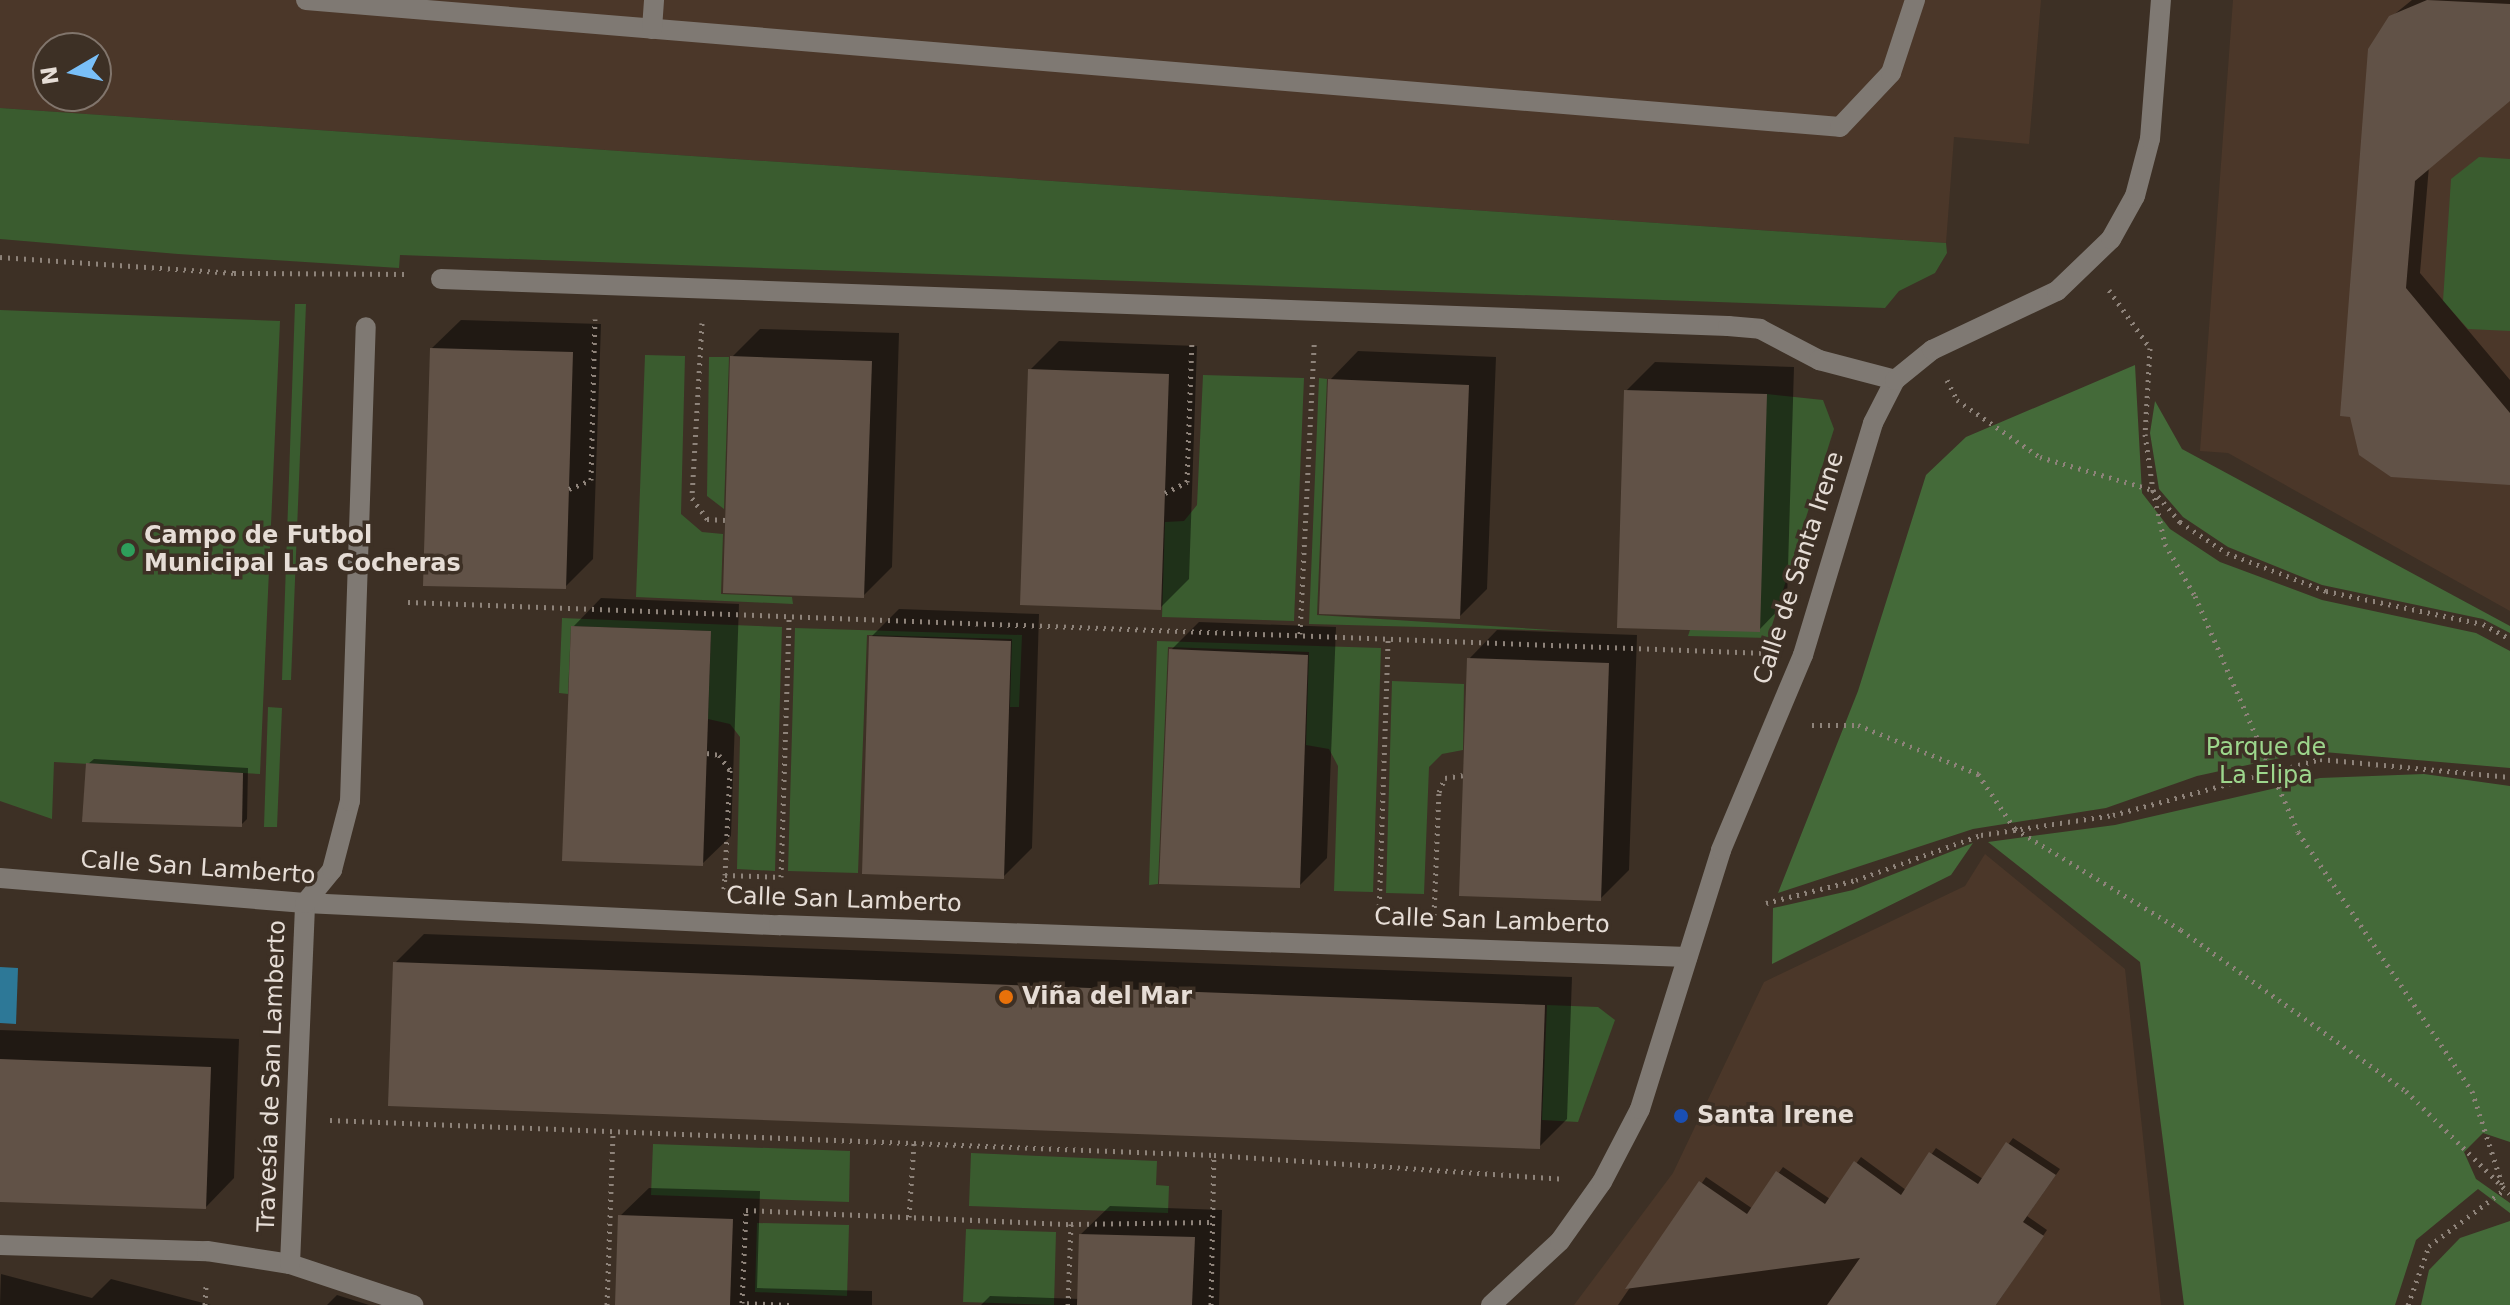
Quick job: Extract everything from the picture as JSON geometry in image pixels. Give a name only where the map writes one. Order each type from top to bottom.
[{"type":"street","points":[[306,0],[1840,127],[1891,73],[1915,0]]},
{"type":"street","points":[[652,29],[654,0]]},
{"type":"street","name":"Calle de Santa Irene","points":[[1491,1305],[1560,1241],[1602,1182],[1659,1058],[1687,957],[1775,720],[1803,655],[1873,423],[1895,380],[1932,350],[1987,330],[2089,264],[2135,196],[2150,139],[2161,0]]},
{"type":"street","points":[[441,279],[1193,311],[1760,329],[1819,360],[1895,380]]},
{"type":"street","name":"Travesía de San Lamberto","points":[[290,1264],[305,903],[332,870],[350,801],[366,327]]},
{"type":"street","name":"Calle San Lamberto","points":[[0,878],[305,903],[721,922],[1433,944],[1687,957]]},
{"type":"street","points":[[0,1245],[207,1251],[290,1264],[413,1305]]},
{"type":"path","points":[[0,257],[441,279]]},
{"type":"path","points":[[2089,264],[2150,348],[2145,434],[2165,544],[2274,774],[2298,832],[2472,1091],[2507,1192]]},
{"type":"path","points":[[569,489],[591,480],[596,286]]},
{"type":"path","points":[[703,290],[692,498],[707,519],[725,520]]},
{"type":"path","points":[[1165,493],[1187,482],[1193,311]]},
{"type":"path","points":[[1300,634],[1315,315]]},
{"type":"path","points":[[1932,350],[1957,400],[2040,457],[2153,490],[2180,522],[2227,553],[2326,591],[2483,624],[2510,639]]},
{"type":"path","points":[[408,602],[1803,655]]},
{"type":"path","points":[[725,875],[781,877],[789,616]]},
{"type":"path","points":[[1379,943],[1388,637]]},
{"type":"path","points":[[1775,720],[1858,725],[1978,774],[2015,829],[2181,930],[2406,1091],[2507,1192]]},
{"type":"path","points":[[707,753],[730,770],[721,922]]},
{"type":"path","points":[[1766,903],[2015,829],[2113,815],[2274,774],[2320,759],[2510,777]]},
{"type":"path","points":[[1433,944],[1439,792],[1445,778],[1463,775]]},
{"type":"path","points":[[297,1119],[1214,1155],[1602,1182]]},
{"type":"path","points":[[607,1305],[613,1131]]},
{"type":"path","points":[[909,1217],[914,1143]]},
{"type":"path","points":[[1211,1305],[1214,1155]]},
{"type":"path","points":[[2408,1305],[2429,1246],[2507,1192]]},
{"type":"path","points":[[789,1305],[742,1303],[746,1210],[1071,1224],[1211,1222]]},
{"type":"path","points":[[1068,1305],[1071,1224]]},
{"type":"shaded area","points":[[0,0],[2041,0],[2029,144],[1954,137],[1946,243],[58,112],[112,112],[112,32],[32,32],[32,110],[0,108]]},
{"type":"shaded area","points":[[2233,0],[2510,0],[2510,611],[2228,453],[2200,451]]},
{"type":"shaded area","points":[[1985,854],[2125,969],[2161,1305],[1574,1305],[1673,1173],[1764,982],[1965,886]]},
{"type":"green space","points":[[0,108],[1946,243],[1947,253],[1935,273],[1899,291],[1885,308],[400,255],[399,268],[0,239]]},
{"type":"green space","points":[[2479,157],[2510,159],[2510,331],[2468,329],[2443,301],[2451,179]]},
{"type":"green space","points":[[295,304],[306,304],[291,680],[282,680]]},
{"type":"green space","name":"Campo de Futbol Municipal Las Cocheras","points":[[0,310],[280,321],[260,774],[54,762],[52,819],[0,801]]},
{"type":"green space","points":[[645,355],[685,356],[681,514],[702,532],[723,534],[721,594],[792,597],[793,604],[636,597]]},
{"type":"green space","points":[[709,357],[729,357],[724,509],[707,496]]},
{"type":"green space","points":[[2135,365],[2142,493],[2170,529],[2220,562],[2322,600],[2476,633],[2510,651],[2510,768],[2312,751],[2197,776],[2106,808],[1973,829],[1778,893],[1858,691],[1926,475],[1966,437]]},
{"type":"green space","points":[[1203,375],[1304,378],[1294,621],[1162,617],[1165,522],[1184,521],[1197,505]]},
{"type":"green space","points":[[1319,378],[1327,379],[1317,615],[1568,631],[1309,624]]},
{"type":"green space","points":[[1767,394],[1823,400],[1834,429],[1768,638],[1688,636]]},
{"type":"green space","points":[[2155,401],[2182,449],[2510,626],[2510,633],[2483,619],[2322,585],[2228,547],[2183,517],[2159,489],[2150,433]]},
{"type":"green space","points":[[562,618],[782,627],[775,871],[737,869],[740,737],[730,724],[708,719],[711,631],[571,626],[568,694],[559,693]]},
{"type":"green space","points":[[795,628],[1022,635],[1019,707],[1010,707],[1012,639],[867,635],[858,873],[788,871]]},
{"type":"green space","points":[[1157,641],[1381,648],[1373,892],[1334,891],[1338,766],[1329,749],[1306,745],[1309,652],[1168,647],[1158,884],[1149,885]]},
{"type":"green space","points":[[1392,681],[1464,684],[1463,750],[1442,754],[1429,767],[1424,894],[1386,893]]},
{"type":"green space","points":[[268,707],[282,708],[277,827],[264,827]]},
{"type":"green space","points":[[2424,774],[2510,786],[2510,1142],[2483,1133],[2464,1152],[2476,1179],[2510,1203],[2510,1213],[2478,1189],[2416,1240],[2395,1305],[2184,1305],[2140,962],[1988,842],[2115,825],[2320,778]]},
{"type":"green space","points":[[1973,843],[1951,875],[1772,964],[1773,908],[1853,890]]},
{"type":"green space","points":[[1547,1005],[1598,1007],[1615,1020],[1578,1122],[1542,1120]]},
{"type":"green space","points":[[653,1144],[850,1151],[849,1202],[651,1195]]},
{"type":"green space","points":[[971,1153],[1157,1161],[1156,1185],[1169,1186],[1168,1213],[969,1206]]},
{"type":"green space","points":[[2510,1221],[2510,1305],[2421,1305],[2429,1270],[2460,1238]]},
{"type":"green space","points":[[757,1223],[849,1225],[847,1296],[755,1292]]},
{"type":"green space","points":[[966,1229],[1056,1232],[1054,1305],[963,1302]]},
{"type":"water","points":[[0,967],[18,968],[16,1024],[0,1023]]},
{"type":"building","points":[[2427,0],[2510,4],[2510,101],[2415,181],[2406,288],[2510,413],[2510,485],[2391,477],[2359,455],[2350,417],[2340,416],[2368,49],[2389,16]]},
{"type":"building","points":[[430,348],[573,352],[566,589],[423,586]]},
{"type":"building","points":[[730,356],[872,361],[864,598],[723,593]]},
{"type":"building","points":[[1028,369],[1169,374],[1161,610],[1020,605]]},
{"type":"building","points":[[1328,379],[1469,385],[1460,619],[1319,614]]},
{"type":"building","points":[[1624,390],[1767,394],[1760,632],[1617,628]]},
{"type":"building","points":[[571,626],[711,631],[703,866],[562,861]]},
{"type":"building","points":[[869,636],[1011,641],[1004,879],[862,874]]},
{"type":"building","points":[[1169,649],[1308,655],[1300,888],[1159,884]]},
{"type":"building","points":[[1467,658],[1609,663],[1601,901],[1459,896]]},
{"type":"building","points":[[86,763],[243,773],[242,827],[82,822]]},
{"type":"building","points":[[393,962],[1545,1005],[1540,1149],[388,1106]]},
{"type":"building","points":[[0,1059],[211,1067],[206,1209],[0,1202]]},
{"type":"building","points":[[2006,1142],[2056,1175],[2023,1222],[2044,1236],[1996,1305],[1827,1305],[1860,1258],[1625,1289],[1699,1181],[1747,1214],[1776,1171],[1825,1204],[1854,1161],[1901,1195],[1929,1152],[1978,1184]]},
{"type":"building","points":[[618,1215],[733,1219],[730,1305],[615,1305]]},
{"type":"building","points":[[1079,1234],[1195,1237],[1192,1305],[1077,1305]]},
{"type":"place","name":"Campo de Futbol Municipal Las Cocheras","points":[[128,550]]},
{"type":"place","name":"Viña del Mar","points":[[1006,997]]},
{"type":"place","name":"Santa Irene","points":[[1681,1116]]},
{"type":"park label","name":"Parque de La Elipa","points":[[2266,762]]}]
